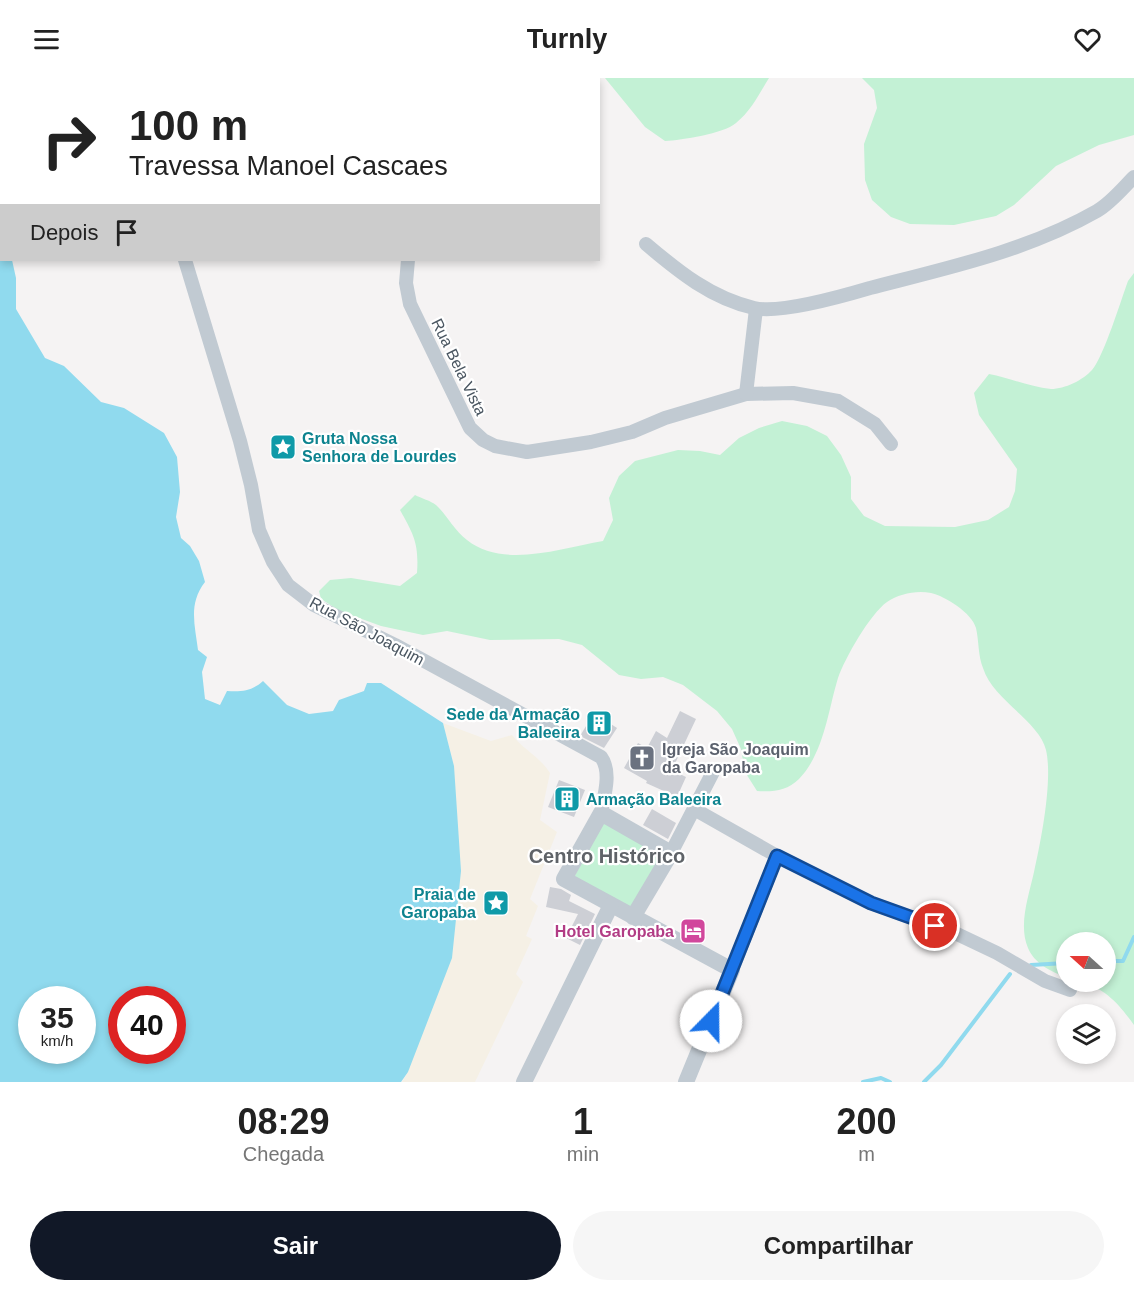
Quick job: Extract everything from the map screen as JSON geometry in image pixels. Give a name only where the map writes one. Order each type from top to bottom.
[{"type":"street","points":[[646,244],[678,272],[712,294],[756,309],[792,307],[838,297],[1004,252],[1056,232],[1100,210],[1134,177]]},
{"type":"street","name":"Rua São Joaquim","points":[[185,261],[240,441],[259,530],[280,575],[288,585],[314,605],[395,645],[596,753],[604,762],[606,778],[601,813],[564,879],[611,905]]},
{"type":"street","name":"Rua Bela Vista","points":[[408,261],[406,283],[410,304],[470,428],[483,440],[495,446],[526,452],[591,442],[632,432],[665,418],[746,394],[793,393],[838,401],[875,424],[891,444]]},
{"type":"street","points":[[746,394],[756,309]]},
{"type":"street","points":[[633,917],[671,853],[713,772]]},
{"type":"street","points":[[694,809],[777,856],[871,903],[957,934],[997,952],[1045,981],[1056,985]]},
{"type":"street","points":[[601,813],[671,853]]},
{"type":"street","points":[[686,1082],[777,856]]},
{"type":"street","points":[[524,1082],[611,905],[732,970]]},
{"type":"green space","points":[[605,78],[769,78],[746,113],[730,127],[702,136],[665,141],[645,127]]},
{"type":"green space","points":[[862,78],[1134,78],[1134,135],[1099,145],[1056,166],[1014,205],[996,216],[954,225],[910,224],[891,217],[872,200],[865,180],[864,144],[877,108],[874,90]]},
{"type":"green space","points":[[1134,273],[1134,1025],[1123,1010],[1102,992],[1116,992],[1116,932],[1056,932],[1056,972],[1034,958],[1028,948],[1024,920],[1045,811],[1048,777],[1046,750],[1035,729],[988,680],[981,663],[977,633],[973,622],[964,611],[943,598],[931,593],[914,592],[897,597],[880,608],[859,637],[841,669],[824,731],[814,757],[799,779],[790,786],[774,791],[757,791],[745,772],[741,749],[732,729],[717,711],[683,685],[663,677],[641,679],[619,675],[582,645],[559,639],[490,640],[447,631],[423,635],[381,626],[340,611],[321,599],[319,591],[330,580],[351,578],[400,586],[417,573],[414,540],[400,510],[415,495],[436,505],[462,536],[481,549],[515,555],[570,548],[603,541],[613,520],[609,498],[619,476],[635,461],[678,450],[720,455],[739,438],[759,428],[782,421],[807,426],[827,436],[841,455],[851,477],[851,499],[864,516],[885,526],[955,527],[988,520],[1009,507],[1015,491],[1017,469],[979,415],[974,393],[989,374],[1051,389],[1068,386],[1084,377],[1092,370],[1102,353],[1128,281]]},
{"type":"green space","points":[[604,821],[663,855],[630,912],[573,879]]},
{"type":"sand","name":"Praia de Garopaba","points":[[443,723],[491,741],[512,735],[542,762],[550,773],[540,820],[557,832],[530,899],[538,906],[526,936],[532,939],[516,974],[523,982],[475,1082],[402,1082],[408,1072],[454,766]]},
{"type":"water","points":[[0,261],[12,261],[16,278],[16,309],[45,358],[64,366],[101,402],[124,408],[164,433],[177,457],[180,492],[176,517],[181,538],[190,546],[199,561],[205,582],[196,598],[194,623],[198,650],[207,657],[202,672],[205,699],[220,705],[227,691],[246,690],[263,681],[287,705],[309,714],[333,711],[339,700],[364,691],[367,683],[381,683],[443,723],[454,766],[461,871],[452,958],[408,1072],[401,1082],[0,1082]]},
{"type":"building","points":[[680,711],[696,719],[672,770],[686,777],[677,797],[646,783],[647,781],[624,768],[638,743],[647,748],[656,731],[667,738]]},
{"type":"building","name":"Sede da Armação Baleeira","points":[[594,713],[617,728],[604,748],[580,736]]},
{"type":"building","name":"Armação Baleeira","points":[[559,780],[585,790],[574,817],[548,807]]},
{"type":"building","points":[[652,809],[676,823],[668,839],[643,825]]},
{"type":"building","points":[[550,887],[561,889],[571,895],[569,901],[595,914],[580,945],[566,938],[578,914],[546,907]]},
{"type":"waterway","points":[[1116,961],[1123,961],[1134,937]]},
{"type":"waterway","points":[[1031,965],[1056,964]]},
{"type":"waterway","points":[[924,1082],[941,1065],[1010,974]]},
{"type":"waterway","points":[[863,1082],[881,1078],[890,1082]]},
{"type":"place","name":"Gruta Nossa Senhora de Lourdes","points":[[283,447]]},
{"type":"place","name":"Sede da Armação Baleeira","points":[[599,723]]},
{"type":"place","name":"Igreja São Joaquim da Garopaba","points":[[642,758]]},
{"type":"place","name":"Armação Baleeira","points":[[567,799]]},
{"type":"place","name":"Praia de Garopaba","points":[[496,903]]},
{"type":"place","name":"Hotel Garopaba","points":[[693,931]]},
{"type":"district","name":"Centro Histórico","points":[[607,856]]},
{"type":"route","points":[[711,1021],[777,856],[871,903],[935,926]]}]
